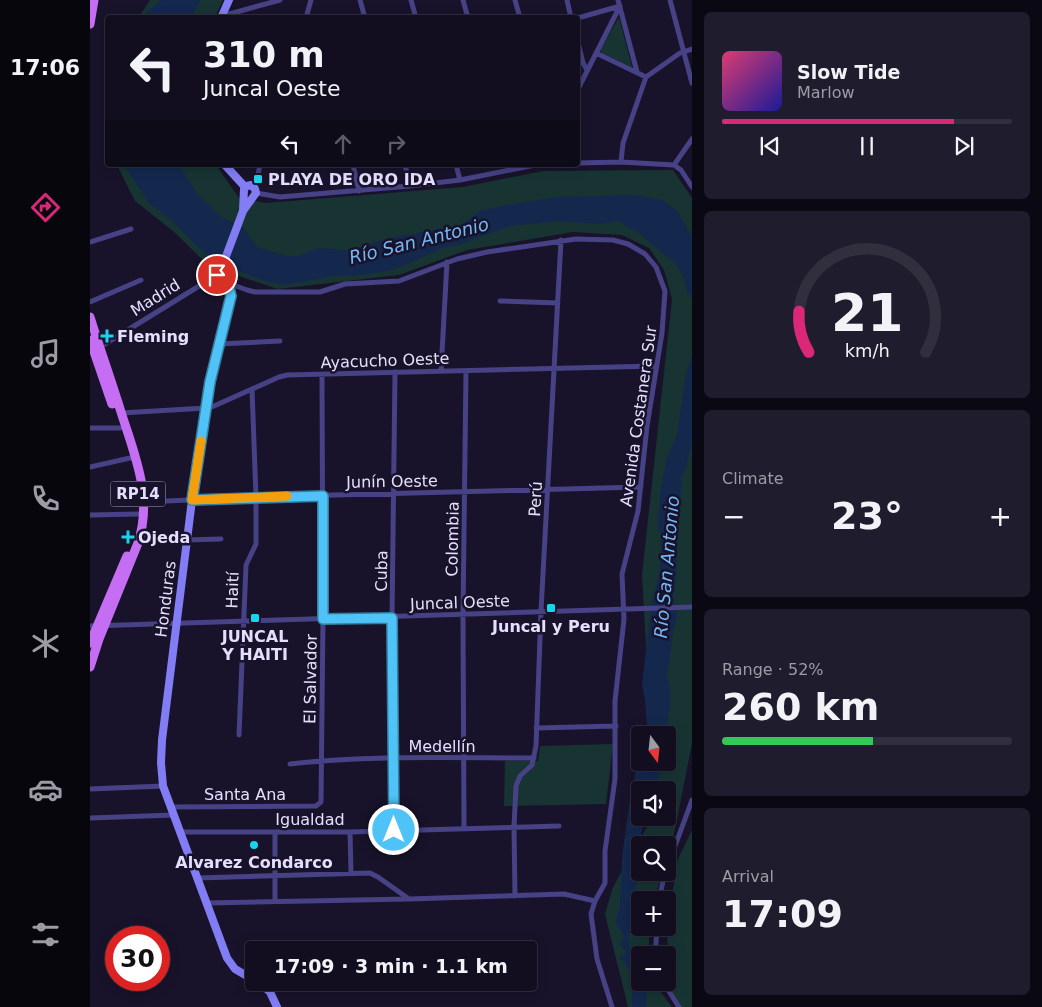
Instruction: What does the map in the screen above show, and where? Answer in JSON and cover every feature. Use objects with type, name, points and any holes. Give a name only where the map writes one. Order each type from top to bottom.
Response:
[{"type":"main road","points":[[90,24],[94,0]]},
{"type":"main road","points":[[223,15],[229,0]]},
{"type":"main road","points":[[227,167],[250,191]]},
{"type":"main road","name":"Madrid","points":[[222,267],[250,191]]},
{"type":"main road","points":[[217,275],[228,283]]},
{"type":"main road","name":"Honduras","points":[[228,283],[231,296],[210,382],[186,540],[162,745],[163,786],[230,964],[245,976]]},
{"type":"main road","name":"RP14","points":[[90,317],[93,343],[130,458],[138,491],[138,514],[132,542],[112,588],[111,598],[102,622],[97,626],[90,666]]},
{"type":"main road","points":[[90,330],[95,343],[93,343]]},
{"type":"main road","name":"RP14","points":[[90,643],[138,543],[144,520],[144,502],[138,466],[106,366],[93,343]]},
{"type":"main road","points":[[269,991],[277,1007]]},
{"type":"street","points":[[229,15],[280,0]]},
{"type":"street","points":[[307,15],[311,0]]},
{"type":"street","points":[[360,0],[364,15]]},
{"type":"street","points":[[411,0],[415,15]]},
{"type":"street","points":[[463,0],[467,15]]},
{"type":"street","points":[[515,0],[519,15]]},
{"type":"street","points":[[566,0],[570,15]]},
{"type":"street","points":[[618,0],[637,72]]},
{"type":"street","points":[[670,0],[692,83]]},
{"type":"street","points":[[580,17],[620,6]]},
{"type":"street","points":[[580,85],[620,6]]},
{"type":"street","points":[[621,162],[624,143],[646,77],[654,70],[692,49]]},
{"type":"street","points":[[580,50],[587,70]]},
{"type":"street","points":[[596,53],[646,77]]},
{"type":"street","points":[[674,165],[692,139]]},
{"type":"street","points":[[580,163],[621,162],[674,165],[681,170],[692,187]]},
{"type":"street","name":"Madrid","points":[[250,191],[259,167]]},
{"type":"street","points":[[353,167],[359,191]]},
{"type":"street","points":[[405,167],[410,186]]},
{"type":"street","points":[[457,167],[460,180]]},
{"type":"street","points":[[250,191],[277,197],[359,191],[460,180],[508,168]]},
{"type":"street","points":[[90,242],[131,229]]},
{"type":"street","name":"Avenida Costanera Sur","points":[[228,283],[256,292],[320,292],[345,284],[399,281],[447,262],[487,252],[561,240],[592,238],[613,240],[638,248],[656,267],[663,282],[665,298],[662,333],[647,426],[641,487],[635,523],[622,574],[624,609],[615,701],[615,779],[605,851],[605,883],[595,901],[591,914],[600,972],[612,1007]]},
{"type":"street","name":"Perú","points":[[534,758],[561,240]]},
{"type":"street","points":[[441,372],[447,262]]},
{"type":"street","name":"Madrid","points":[[93,343],[217,275],[222,267]]},
{"type":"street","points":[[90,302],[141,280]]},
{"type":"street","points":[[500,301],[558,303]]},
{"type":"street","points":[[219,344],[280,341]]},
{"type":"street","name":"Ayacucho Oeste","points":[[121,413],[206,408],[287,375],[656,366]]},
{"type":"street","name":"Colombia","points":[[464,828],[463,615],[466,370]]},
{"type":"street","name":"Cuba","points":[[394,830],[392,618],[395,372]]},
{"type":"street","name":"El Salvador","points":[[320,804],[322,799],[323,619],[322,374]]},
{"type":"street","name":"Haití","points":[[239,735],[246,565],[256,544],[252,389]]},
{"type":"street","points":[[90,428],[120,428]]},
{"type":"street","points":[[90,467],[130,458]]},
{"type":"street","name":"Junín Oeste","points":[[144,502],[256,497],[641,487]]},
{"type":"street","points":[[90,515],[138,514]]},
{"type":"street","points":[[186,540],[221,539]]},
{"type":"street","name":"Juncal Oeste","points":[[97,626],[692,607]]},
{"type":"street","points":[[536,728],[616,726]]},
{"type":"street","name":"Medellín","points":[[290,764],[321,760],[394,758],[534,758]]},
{"type":"street","points":[[515,896],[514,827],[517,781],[532,765],[534,758]]},
{"type":"street","points":[[90,790],[163,786]]},
{"type":"street","points":[[676,843],[692,800]]},
{"type":"street","name":"Santa Ana","points":[[170,807],[316,806],[320,804]]},
{"type":"street","points":[[90,818],[174,815]]},
{"type":"street","name":"Igualdad","points":[[180,832],[350,832],[559,826]]},
{"type":"street","points":[[275,832],[275,902]]},
{"type":"street","points":[[350,832],[351,873]]},
{"type":"street","points":[[197,878],[370,873],[409,899]]},
{"type":"street","points":[[206,903],[570,895],[595,901]]},
{"type":"street","points":[[669,991],[679,1007]]},
{"type":"green space","points":[[150,0],[223,0],[216,15],[140,15]]},
{"type":"green space","points":[[619,17],[632,67],[602,53],[600,50]]},
{"type":"green space","points":[[119,167],[217,167],[239,198],[266,203],[463,187],[543,171],[673,170],[692,198],[692,743],[676,825],[676,781],[653,781],[653,771],[676,771],[676,726],[650,726],[642,575],[672,299],[664,270],[649,248],[622,235],[573,232],[467,250],[399,275],[278,289],[209,266],[173,231],[135,201]]},
{"type":"green space","points":[[613,744],[606,804],[504,806],[505,761],[538,761],[540,746]]},
{"type":"green space","points":[[647,826],[676,826],[673,836],[642,836]]},
{"type":"green space","points":[[692,830],[692,1007],[679,1007],[669,991],[676,991],[676,946],[668,946],[667,936],[676,936],[676,891],[673,891],[678,859]]},
{"type":"green space","points":[[631,855],[631,881],[660,881],[657,891],[631,891],[631,936],[649,936],[649,946],[631,946],[631,991],[660,991],[672,1007],[628,1007],[605,914],[613,887]]},
{"type":"water","points":[[161,0],[201,0],[193,15],[144,15]]},
{"type":"water","name":"Río San Antonio","points":[[125,167],[180,167],[196,192],[221,217],[243,227],[257,247],[286,256],[298,256],[318,248],[351,250],[389,238],[460,226],[479,211],[507,205],[557,197],[634,195],[662,200],[678,212],[692,237],[692,299],[677,265],[639,233],[617,221],[600,224],[558,221],[511,226],[457,245],[445,247],[401,267],[387,271],[362,275],[333,276],[286,285],[268,282],[225,266],[201,250],[172,221],[149,203]]},
{"type":"water","name":"Río San Antonio","points":[[692,356],[692,440],[682,477],[677,527],[677,575],[673,598],[677,615],[667,678],[670,688],[670,706],[667,726],[647,726],[642,684],[652,600],[660,570],[661,534],[658,526],[660,495],[667,457],[677,435],[686,374]]},
{"type":"water","points":[[636,771],[660,771],[658,781],[634,781]]},
{"type":"water","points":[[631,796],[631,826],[643,826],[641,833],[643,836],[631,836],[631,881],[637,881],[634,891],[631,891],[631,932],[629,934],[629,945],[631,948],[631,976],[628,967],[619,958],[627,953],[619,944],[624,936],[616,924],[620,905],[622,857]]},
{"type":"water","points":[[632,991],[645,991],[647,996],[646,1007],[632,1007]]},
{"type":"slow traffic","points":[[201,441],[192,500],[287,496]]},
{"type":"place","name":"PLAYA DE ORO IDA","points":[[258,179]]},
{"type":"place","name":"Fleming","points":[[107,336]]},
{"type":"place","name":"Ojeda","points":[[128,537]]},
{"type":"place","name":"Juncal y Peru","points":[[551,608]]},
{"type":"place","name":"JUNCAL Y HAITI","points":[[255,618]]},
{"type":"place","name":"Alvarez Condarco","points":[[254,845]]},
{"type":"route","points":[[217,275],[228,283],[231,296],[210,382],[192,500],[323,496],[323,619],[392,618],[394,830]]}]
